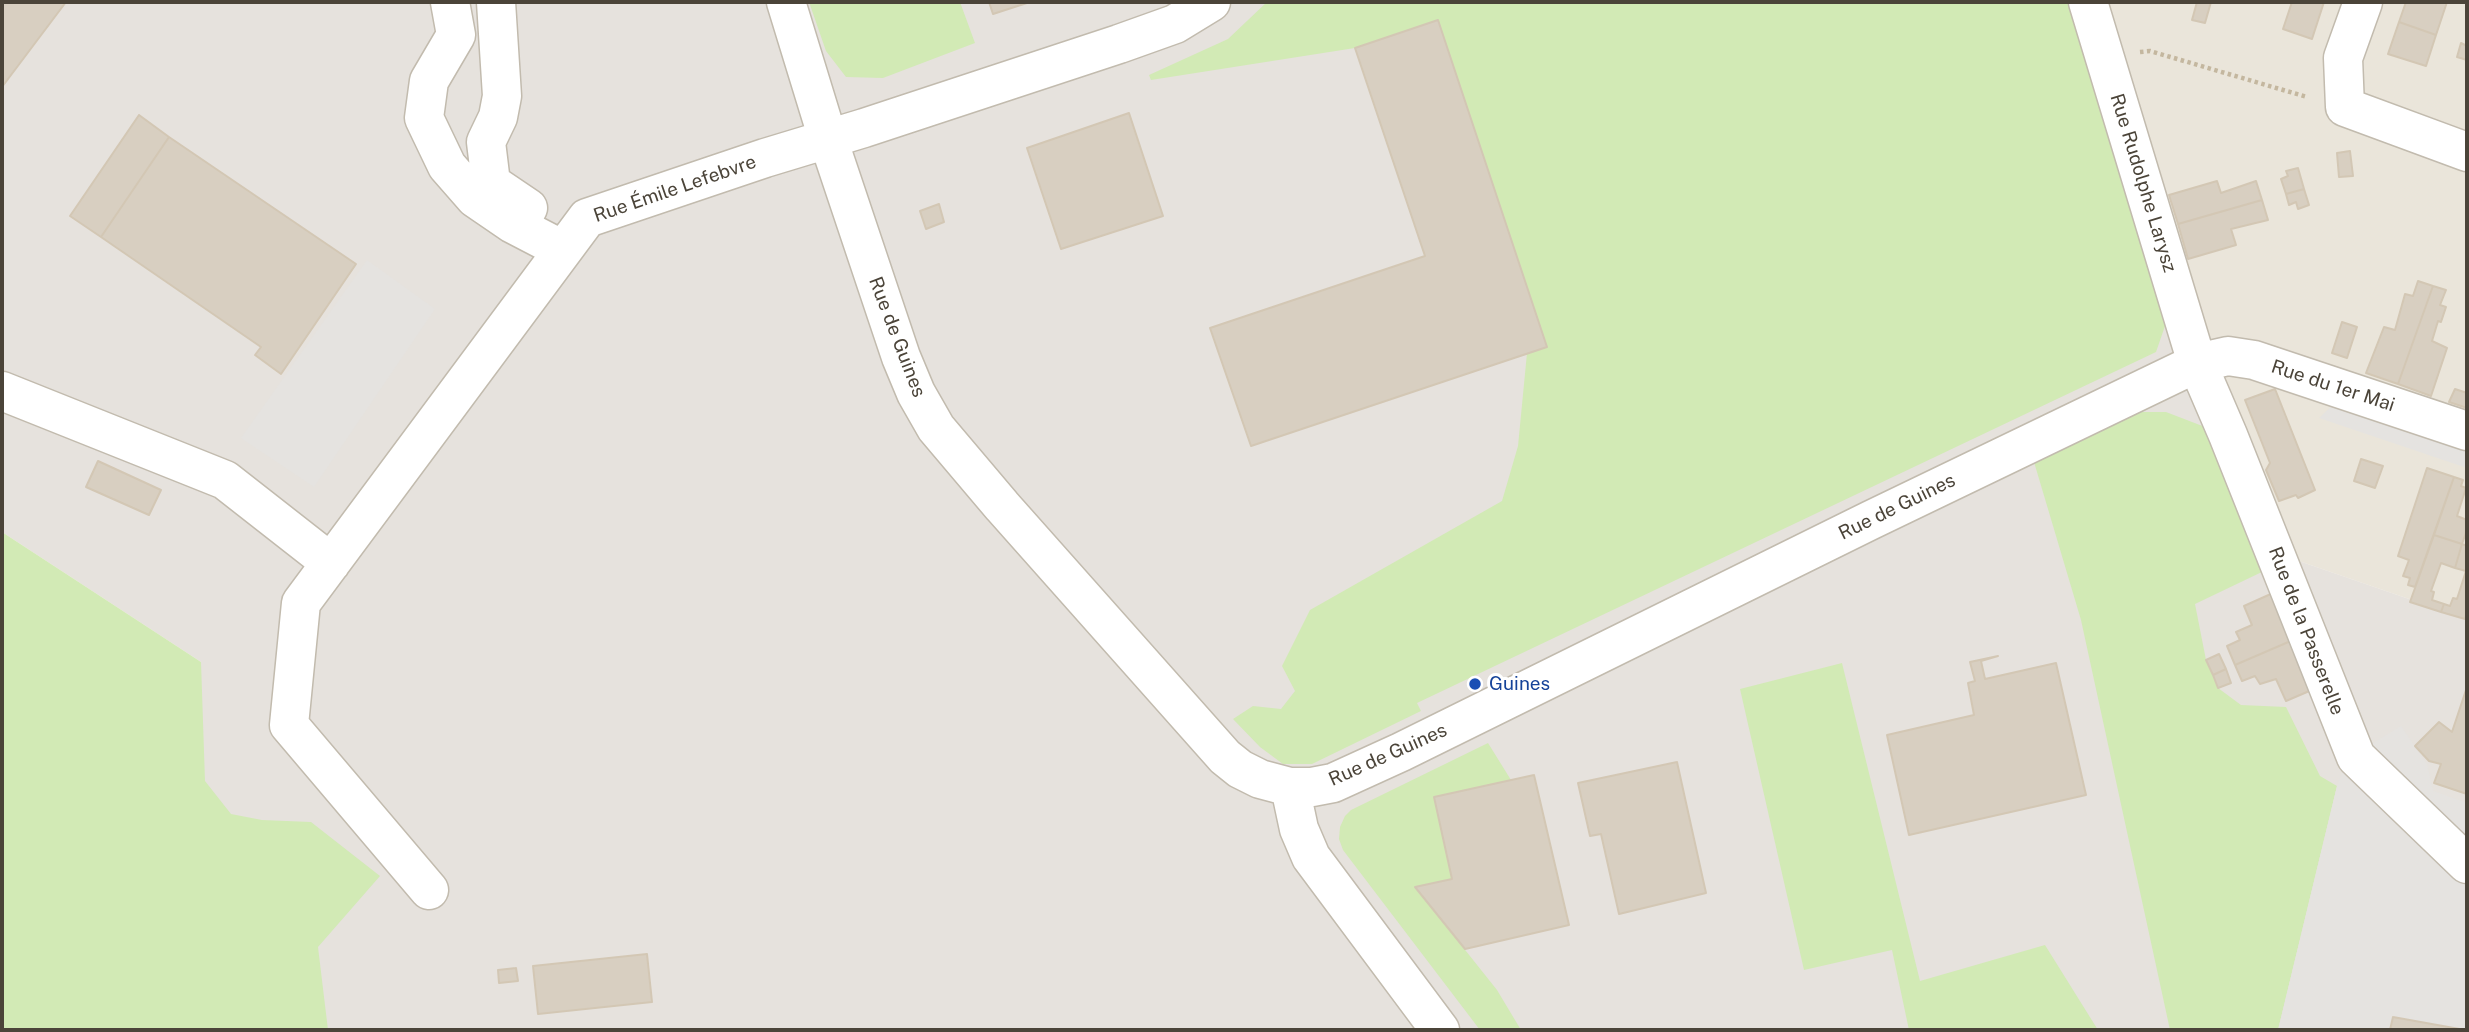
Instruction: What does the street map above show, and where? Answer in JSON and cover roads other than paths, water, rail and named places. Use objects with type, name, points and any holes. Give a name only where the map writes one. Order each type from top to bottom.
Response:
[{"type":"street","points":[[450,2],[456,35],[429,81],[424,118],[447,166],[475,198],[513,224],[569,243]]},
{"type":"street","points":[[496,2],[502,96],[498,117],[486,142],[491,183],[544,218],[569,243]]},
{"type":"street","name":"Rue de Guines","points":[[786,2],[828,139],[901,357],[916,393],[936,428],[1225,757],[1240,769],[1260,779],[1290,788],[1334,783],[1379,762],[2197,363]]},
{"type":"street","name":"Rue Émile Lefebvre","points":[[429,890],[289,726],[301,603],[587,218],[1119,44],[1175,24],[1211,2]]},
{"type":"street","name":"Rue Rudolphe Larysz","points":[[2088,2],[2197,363]]},
{"type":"street","points":[[2363,2],[2343,58],[2345,107],[2467,152]]},
{"type":"street","name":"Rue du 1er Mai","points":[[2197,363],[2228,356],[2254,360],[2467,431]]},
{"type":"street","name":"Rue de la Passerelle","points":[[2197,363],[2356,757],[2467,864]]},
{"type":"street","points":[[2,391],[225,480],[331,563]]},
{"type":"street","points":[[1290,788],[1299,829],[1311,858],[1440,1030]]},
{"type":"place","name":"Guines","points":[[1475,684]]}]
